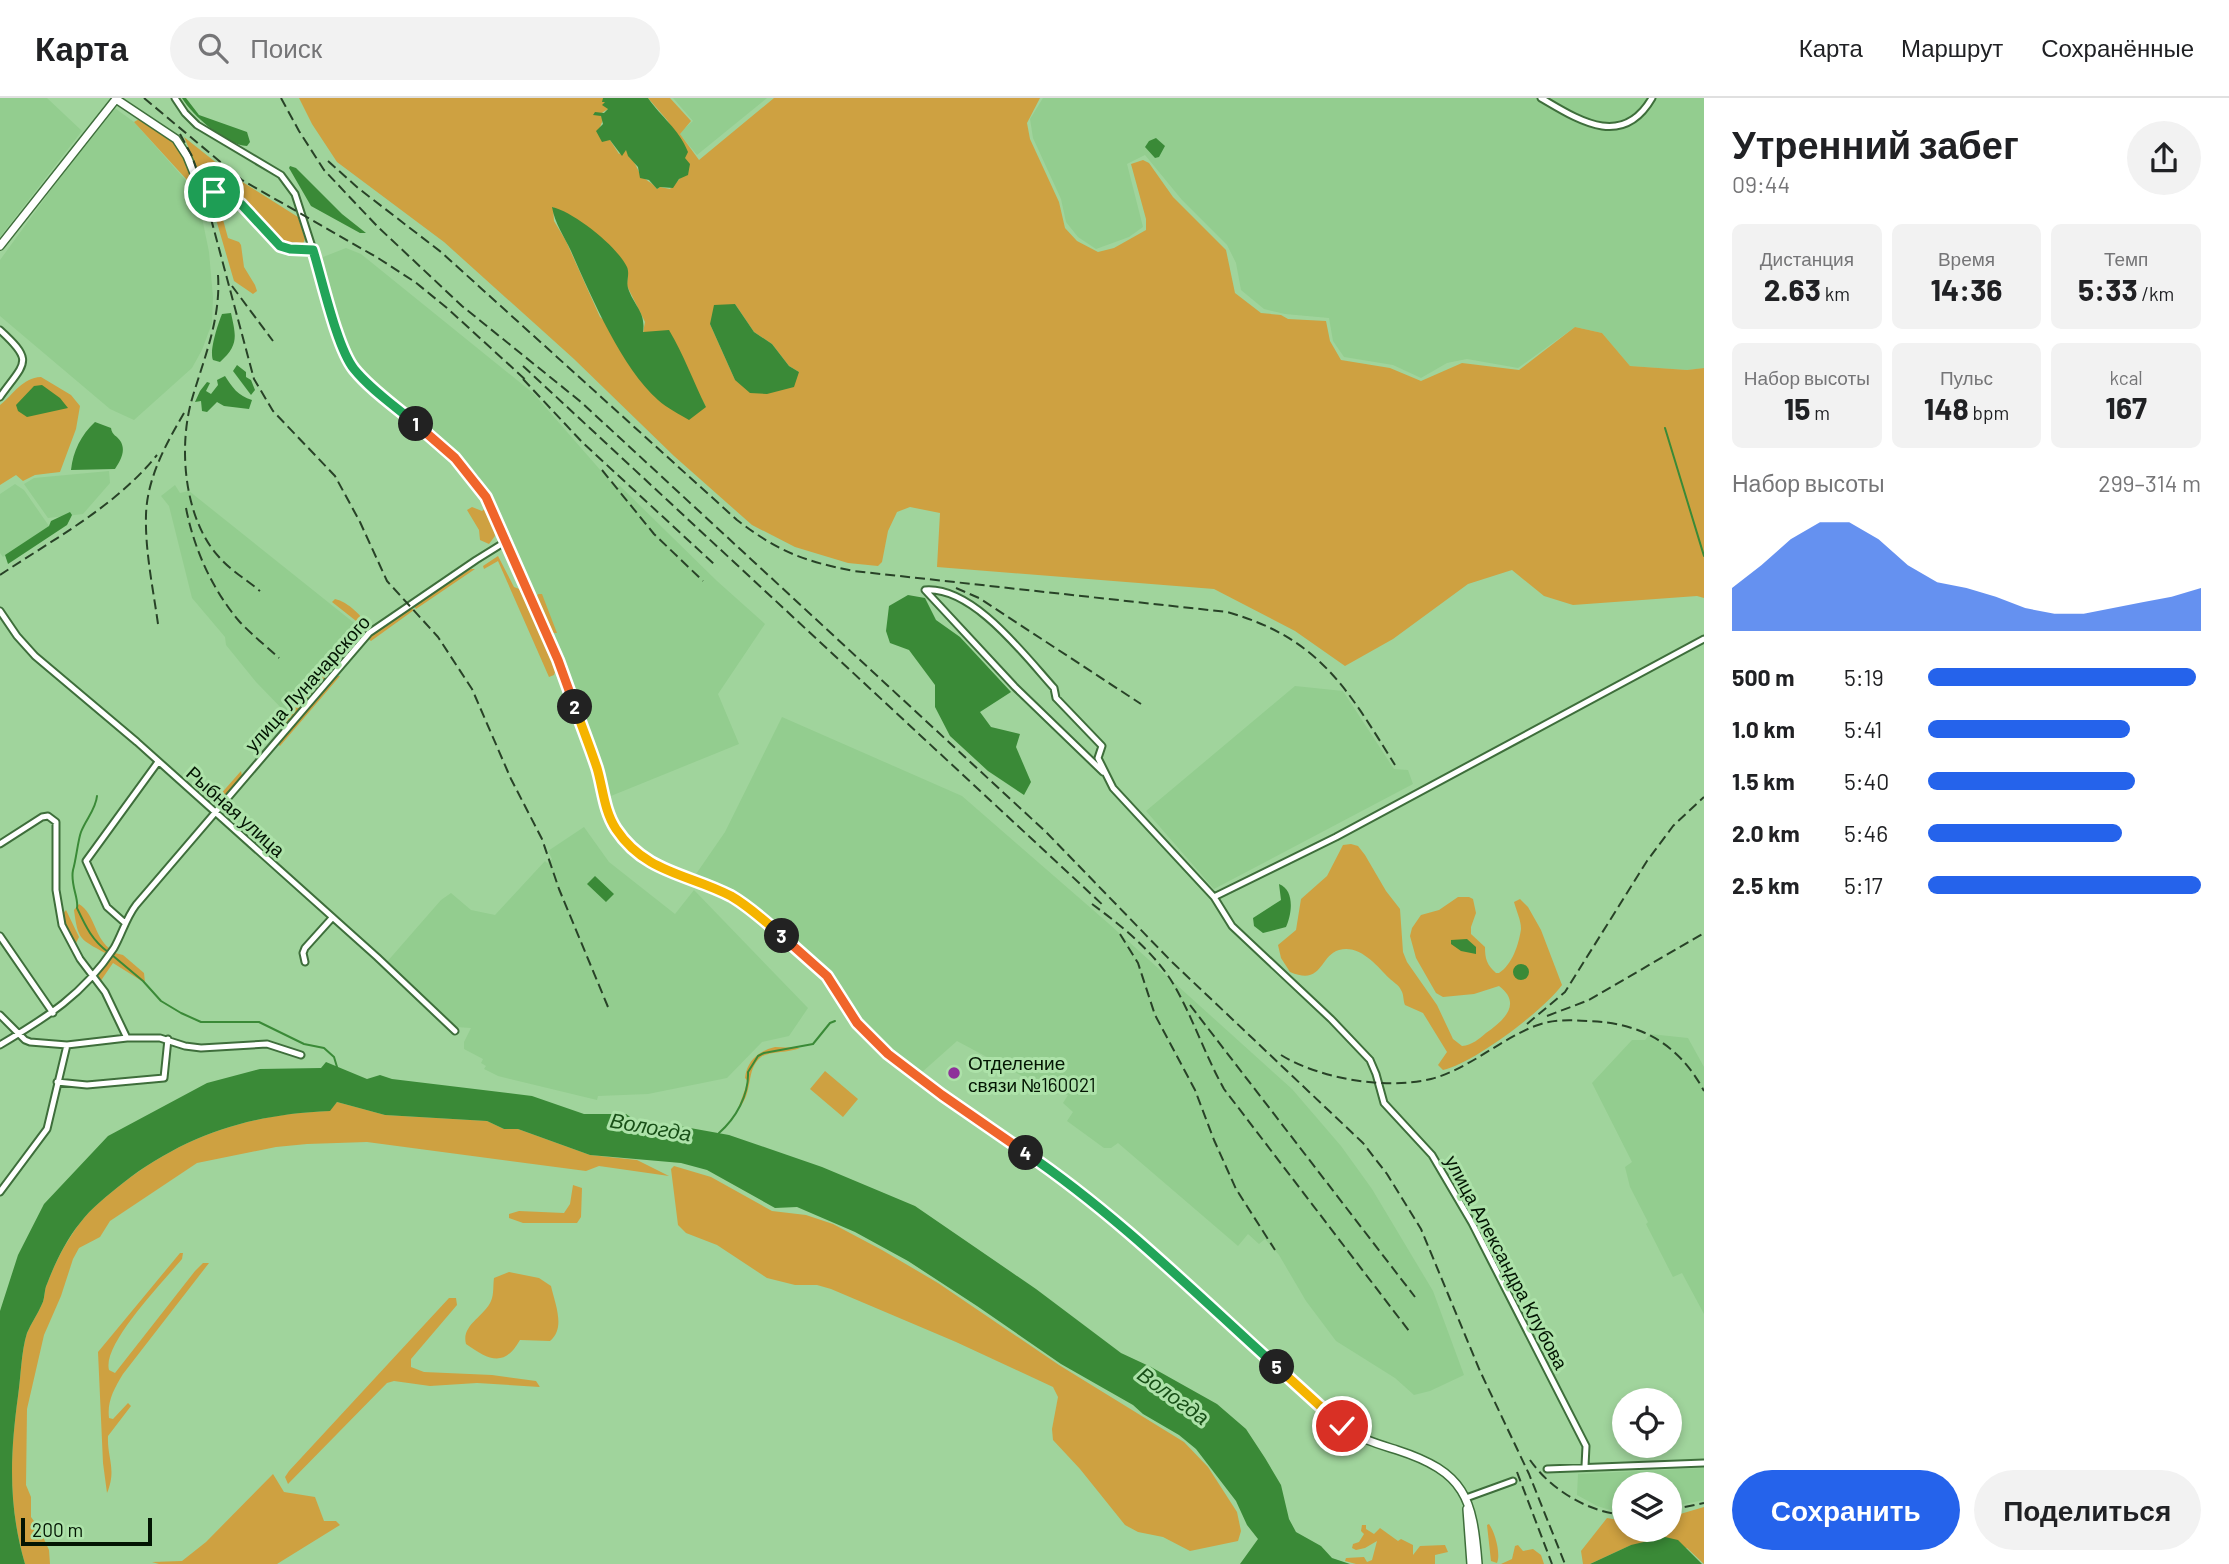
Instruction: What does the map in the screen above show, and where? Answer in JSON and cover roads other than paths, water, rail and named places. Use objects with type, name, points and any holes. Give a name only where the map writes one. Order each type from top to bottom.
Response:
[{"type":"main road","points":[[0,246],[116,99],[176,139],[201,188],[225,195],[241,204],[280,246],[313,250],[342,344],[353,368],[370,386],[446,449],[486,497],[564,675],[597,769],[612,822],[630,846],[660,869],[723,892],[751,910],[831,981],[857,1023],[888,1054],[1099,1207],[1342,1426],[1357,1436],[1413,1456],[1456,1482],[1466,1498],[1474,1521],[1479,1564]]},
{"type":"main road","points":[[1466,1498],[1471,1564]]},
{"type":"street","points":[[176,98],[190,119],[207,133],[281,175],[295,194],[313,250]]},
{"type":"street","points":[[1541,98],[1586,124],[1612,126],[1631,120],[1651,98]]},
{"type":"street","points":[[0,330],[23,354],[18,373],[0,397]]},
{"type":"street","name":"улица Луначарского","points":[[0,1045],[71,999],[112,950],[141,899],[369,633],[505,542]]},
{"type":"street","name":"улица Александра Клубова","points":[[1103,772],[1015,687],[925,590],[938,589],[986,614],[1054,688],[1056,698],[1102,746],[1098,758],[1113,788],[1214,897],[1232,926],[1331,1019],[1370,1060],[1384,1103],[1432,1155],[1472,1223],[1586,1446],[1585,1466]]},
{"type":"street","name":"Рыбная улица","points":[[0,611],[35,656],[216,813],[455,1031]]},
{"type":"street","points":[[1214,897],[1336,837],[1704,639]]},
{"type":"street","points":[[125,923],[107,907],[86,862],[158,762]]},
{"type":"street","points":[[0,844],[36,821],[48,816],[54,819],[57,825],[56,890],[62,925],[80,959],[109,1000],[127,1038]]},
{"type":"street","points":[[304,961],[305,947],[332,918]]},
{"type":"street","points":[[0,936],[53,1013]]},
{"type":"street","points":[[0,1015],[30,1042],[67,1045],[127,1038],[168,1039],[185,1046],[201,1048],[275,1046],[301,1055]]},
{"type":"street","points":[[57,1082],[87,1085],[164,1078],[168,1039]]},
{"type":"street","points":[[0,1192],[47,1129],[67,1045]]},
{"type":"street","points":[[1547,1469],[1704,1463]]},
{"type":"street","points":[[1466,1498],[1513,1481]]},
{"type":"water","points":[[182,98],[186,98],[199,115],[247,132],[250,142],[247,146],[220,135],[202,121]]},
{"type":"water","points":[[603,98],[648,98],[684,144],[688,152],[685,158],[690,164],[688,175],[679,179],[673,188],[657,189],[649,180],[640,178],[638,167],[626,150],[622,156],[610,140],[602,142],[596,131],[603,124],[601,116],[593,115],[595,112],[604,113],[608,109],[602,105],[605,102],[602,102]]},
{"type":"water","points":[[1156,138],[1165,146],[1159,157],[1155,158],[1145,147],[1149,141]]},
{"type":"water","points":[[290,166],[296,168],[342,214],[366,233],[360,233],[311,206]]},
{"type":"water","points":[[552,207],[583,223],[605,240],[622,259],[628,270],[630,294],[643,319],[643,332],[669,330],[706,407],[689,420],[658,400],[644,386],[619,350],[557,224]]},
{"type":"water","points":[[735,304],[754,332],[772,344],[789,366],[799,372],[794,387],[767,394],[750,393],[735,380],[710,324],[714,305]]},
{"type":"water","points":[[231,313],[235,334],[233,345],[220,362],[213,360],[213,344],[222,314]]},
{"type":"water","points":[[237,365],[251,380],[255,390],[251,395],[233,371]]},
{"type":"water","points":[[225,376],[239,394],[252,400],[249,409],[224,406],[217,402],[207,412],[202,411],[201,401],[195,402],[200,391],[207,382],[210,383],[206,391],[211,394],[218,385],[217,380]]},
{"type":"water","points":[[42,385],[60,398],[68,408],[27,417],[18,411],[16,405],[34,386]]},
{"type":"water","points":[[95,422],[111,428],[119,440],[123,449],[120,460],[115,469],[71,470],[78,444]]},
{"type":"water","points":[[70,512],[72,515],[67,525],[8,564],[5,555],[49,526],[51,521]]},
{"type":"water","points":[[908,595],[925,598],[936,620],[960,637],[1011,692],[980,712],[991,727],[1020,734],[1016,747],[1031,782],[1024,795],[988,771],[950,736],[935,707],[935,685],[909,650],[890,643],[886,631],[889,606]]},
{"type":"water","points":[[595,876],[614,894],[606,902],[587,884]]},
{"type":"water","points":[[1279,884],[1288,891],[1290,897],[1288,922],[1286,927],[1263,933],[1254,926],[1253,918],[1281,900]]},
{"type":"water","points":[[1467,939],[1476,947],[1476,954],[1461,951],[1451,944],[1451,940]]},
{"type":"water","points":[[1518,964],[1524,964],[1529,972],[1527,978],[1518,980],[1513,975],[1513,969]]},
{"type":"water","name":"Вологда","points":[[326,1062],[367,1079],[380,1075],[392,1079],[532,1096],[584,1114],[626,1114],[645,1127],[679,1126],[729,1135],[822,1167],[915,1206],[1036,1289],[1121,1353],[1217,1404],[1246,1429],[1265,1458],[1281,1485],[1289,1519],[1296,1532],[1321,1546],[1332,1558],[1350,1564],[1240,1564],[1258,1539],[1247,1525],[1236,1501],[1196,1449],[1133,1405],[1061,1364],[908,1261],[855,1232],[797,1207],[775,1208],[707,1170],[681,1163],[590,1155],[518,1129],[504,1129],[487,1121],[385,1115],[337,1102],[330,1111],[246,1122],[195,1140],[146,1166],[84,1217],[54,1268],[43,1302],[25,1340],[13,1439],[12,1480],[19,1543],[25,1564],[0,1564],[0,1311],[18,1255],[44,1204],[108,1136],[207,1083],[260,1069],[321,1068]]},
{"type":"water","points":[[1644,1542],[1680,1542],[1702,1564],[1590,1564]]},
{"type":"waterway","points":[[1665,428],[1704,556]]},
{"type":"waterway","points":[[97,796],[80,836],[73,881],[77,908],[83,921],[94,938],[108,952]]},
{"type":"waterway","points":[[112,955],[143,981],[161,1001],[181,1013],[201,1022],[259,1022],[304,1044],[324,1048],[334,1057],[337,1067]]},
{"type":"waterway","points":[[719,1133],[740,1105],[748,1081],[748,1072],[758,1056],[813,1044],[830,1023],[835,1021]]},
{"type":"railway","points":[[144,98],[242,180],[415,282],[528,382]]},
{"type":"railway","points":[[281,98],[324,170],[378,227],[462,306],[581,402],[1046,832],[1172,962],[1363,1143],[1387,1174],[1421,1229],[1480,1371],[1529,1474],[1565,1564]]},
{"type":"railway","points":[[180,134],[192,156],[203,189],[254,379],[273,411],[335,476],[387,581],[438,637],[472,689],[511,779],[542,839],[559,889],[608,1007]]},
{"type":"railway","points":[[328,161],[358,188],[441,252],[737,520],[779,548],[806,559],[854,571],[1227,612],[1259,623],[1286,636],[1328,670],[1346,690],[1395,765]]},
{"type":"railway","points":[[218,275],[214,323],[188,418],[185,439],[187,482],[191,503],[207,541],[223,562],[260,591]]},
{"type":"railway","points":[[232,286],[273,341]]},
{"type":"railway","points":[[523,366],[1105,907]]},
{"type":"railway","points":[[523,379],[582,442],[715,565]]},
{"type":"railway","points":[[158,624],[147,542],[147,501],[159,462],[184,413]]},
{"type":"railway","points":[[0,575],[103,506],[140,474],[157,455]]},
{"type":"railway","points":[[602,470],[654,534],[703,581]]},
{"type":"railway","points":[[186,508],[199,553],[220,596],[239,621],[279,658]]},
{"type":"railway","points":[[956,588],[979,598],[1141,704]]},
{"type":"railway","points":[[1527,1024],[1565,992],[1647,861],[1673,826],[1704,797]]},
{"type":"railway","points":[[1092,904],[1137,941],[1166,973],[1181,998],[1224,1089],[1409,1331]]},
{"type":"railway","points":[[1547,1016],[1589,1000],[1704,933]]},
{"type":"railway","points":[[1120,934],[1138,963],[1155,1015],[1195,1090],[1236,1189],[1275,1250]]},
{"type":"railway","points":[[1190,1005],[1415,1297]]},
{"type":"railway","points":[[1281,1055],[1334,1076],[1374,1083],[1414,1082],[1445,1074],[1542,1024],[1568,1020],[1607,1023],[1641,1031],[1670,1048],[1694,1074],[1704,1091]]},
{"type":"railway","points":[[1530,1460],[1548,1481],[1571,1498],[1612,1513]]},
{"type":"railway","points":[[1517,1472],[1552,1564]]},
{"type":"railway","points":[[1682,1508],[1704,1503]]},
{"type":"place","name":"Отделение связи №160021","points":[[954,1073]]}]
